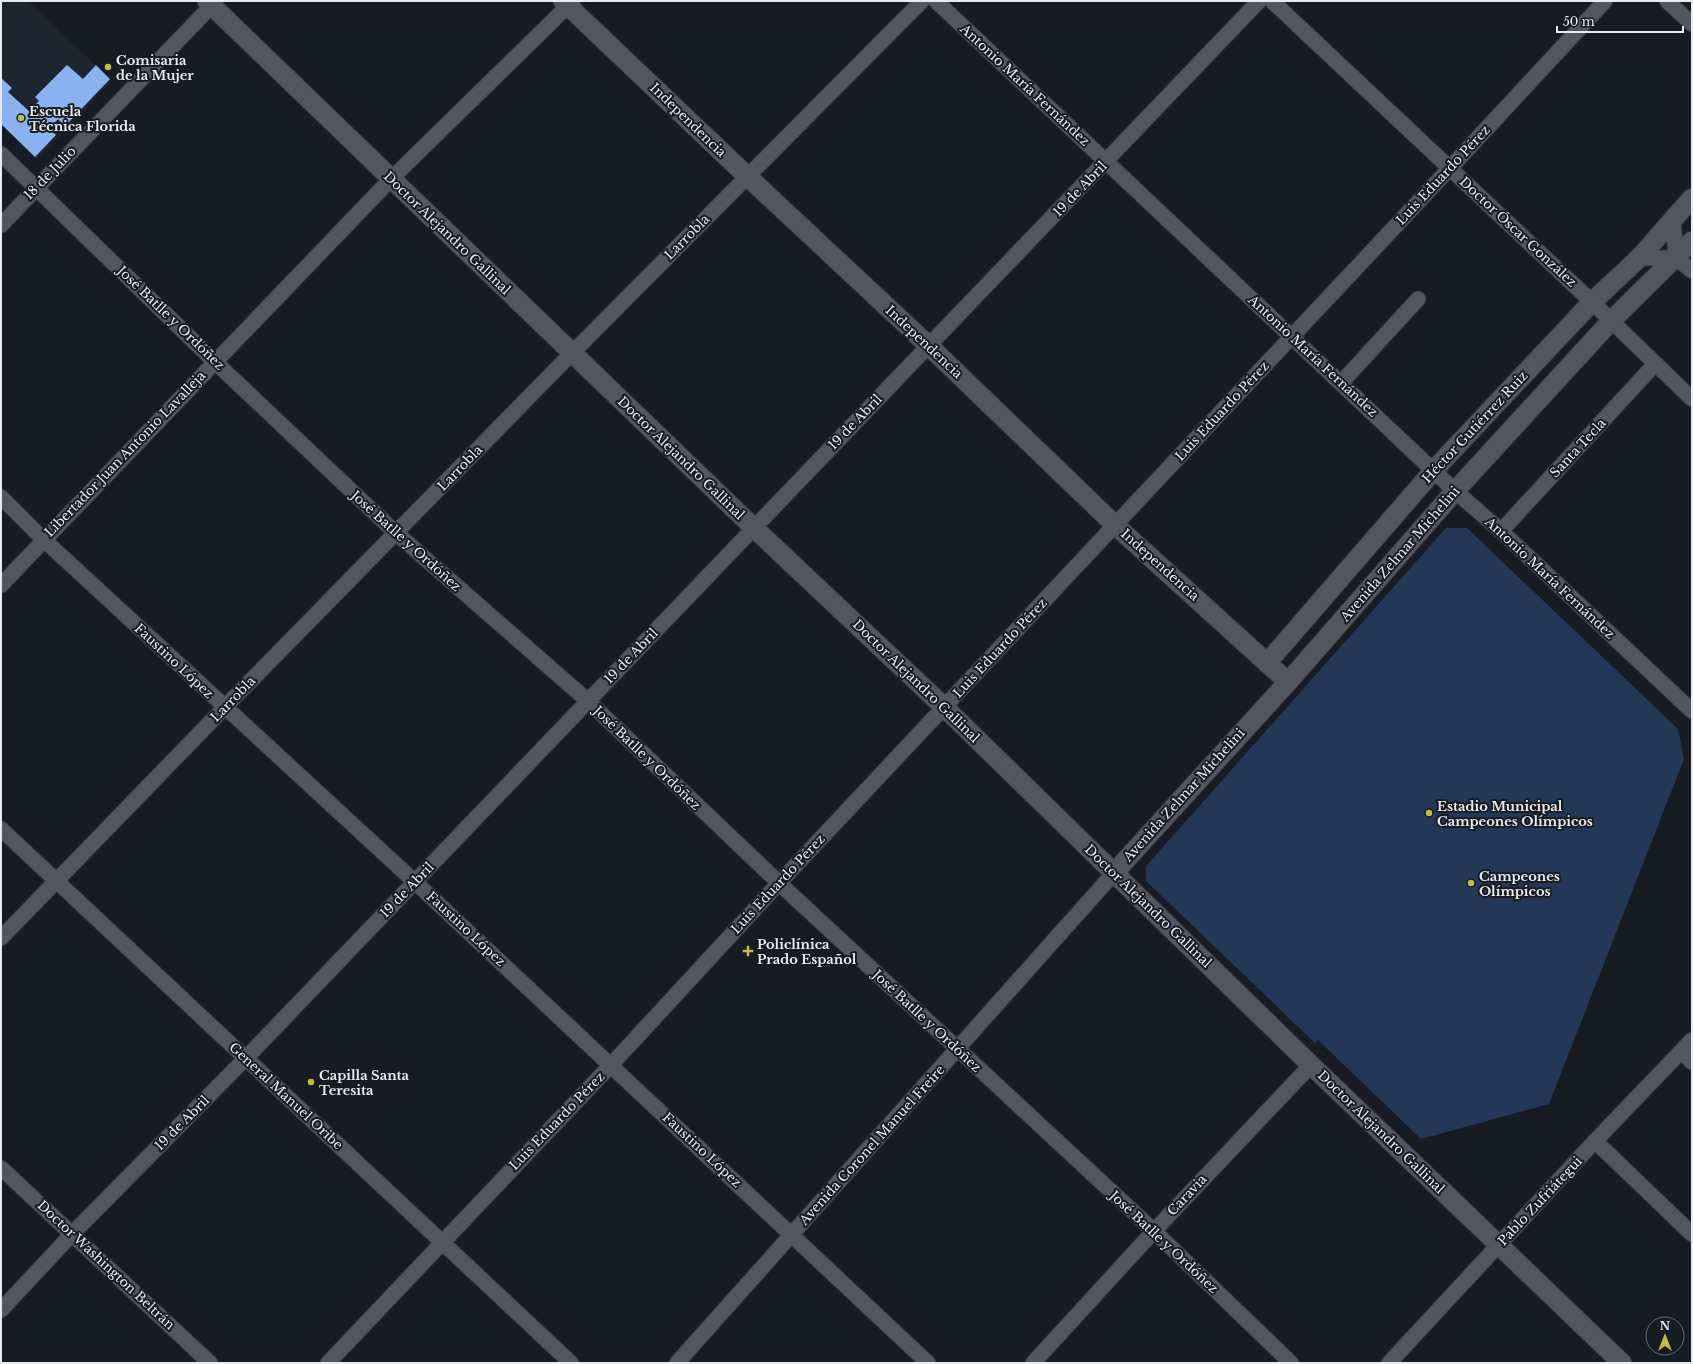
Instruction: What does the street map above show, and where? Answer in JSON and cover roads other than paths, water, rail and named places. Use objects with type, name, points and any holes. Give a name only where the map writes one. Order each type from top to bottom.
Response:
[{"type":"street","name":"Larrobla","points":[[1,938],[224,707],[572,353],[922,1]]},
{"type":"street","name":"Antonio María Fernández","points":[[936,1],[1455,491],[1501,531],[1692,711]]},
{"type":"street","name":"19 de Abril","points":[[1,1310],[72,1234],[246,1058],[1259,1]]},
{"type":"street","name":"Doctor Óscar González","points":[[1272,1],[1592,302],[1692,399]]},
{"type":"street","name":"Luis Eduardo Pérez","points":[[328,1363],[611,1065],[779,883],[1116,525],[1605,1]]},
{"type":"street","points":[[1666,1],[1692,24]]},
{"type":"street","name":"Doctor Alejandro Gallinal","points":[[212,2],[391,179],[754,528],[944,707],[1311,1065],[1622,1363]]},
{"type":"street","name":"18 de Julio","points":[[1,225],[212,2]]},
{"type":"street","name":"Independencia","points":[[568,3],[747,176],[929,346],[1116,525],[1288,682]]},
{"type":"street","name":"Libertador Juan Antonio Lavalleja","points":[[1,585],[43,539],[391,179],[568,3]]},
{"type":"street","name":"José Batlle y Ordóñez","points":[[1,154],[214,361],[396,533],[588,702],[779,883],[1154,1231],[1291,1363]]},
{"type":"street","name":"Héctor Gutiérrez Ruiz","points":[[1267,663],[1434,470],[1592,302],[1639,258],[1692,198]]},
{"type":"street","points":[[1673,219],[1676,258]]},
{"type":"street","name":"Avenida Zelmar Michelini","points":[[1114,873],[1288,682],[1455,491],[1611,321],[1692,241]]},
{"type":"street","points":[[1639,258],[1676,258],[1692,271]]},
{"type":"street","points":[[1341,383],[1418,299]]},
{"type":"street","name":"Santa Tecla","points":[[1501,531],[1655,364]]},
{"type":"street","name":"Faustino López","points":[[1,497],[43,539],[415,882],[928,1363]]},
{"type":"street","name":"General Manuel Oribe","points":[[1,829],[571,1363]]},
{"type":"street","name":"Avenida Coronel Manuel Freire","points":[[677,1363],[958,1050],[1114,873]]},
{"type":"street","name":"Pablo Zufriátegui","points":[[1389,1363],[1595,1141],[1692,1040]]},
{"type":"street","points":[[1681,1052],[1692,1062]]},
{"type":"street","name":"Caravia","points":[[1033,1363],[1154,1231],[1311,1065]]},
{"type":"street","points":[[1595,1141],[1692,1234]]},
{"type":"street","name":"Doctor Washington Beltrán","points":[[1,1168],[210,1363]]},
{"type":"place","name":"Comisaria de la Mujer","points":[[108,67]]},
{"type":"place","name":"Escuela Técnica Florida","points":[[21,118]]},
{"type":"place","name":"Estadio Municipal Campeones Olímpicos","points":[[1429,813]]},
{"type":"place","name":"Campeones Olímpicos","points":[[1471,883]]},
{"type":"place","name":"Policlínica Prado Español","points":[[748,951]]},
{"type":"place","name":"Capilla Santa Teresita","points":[[311,1082]]}]
